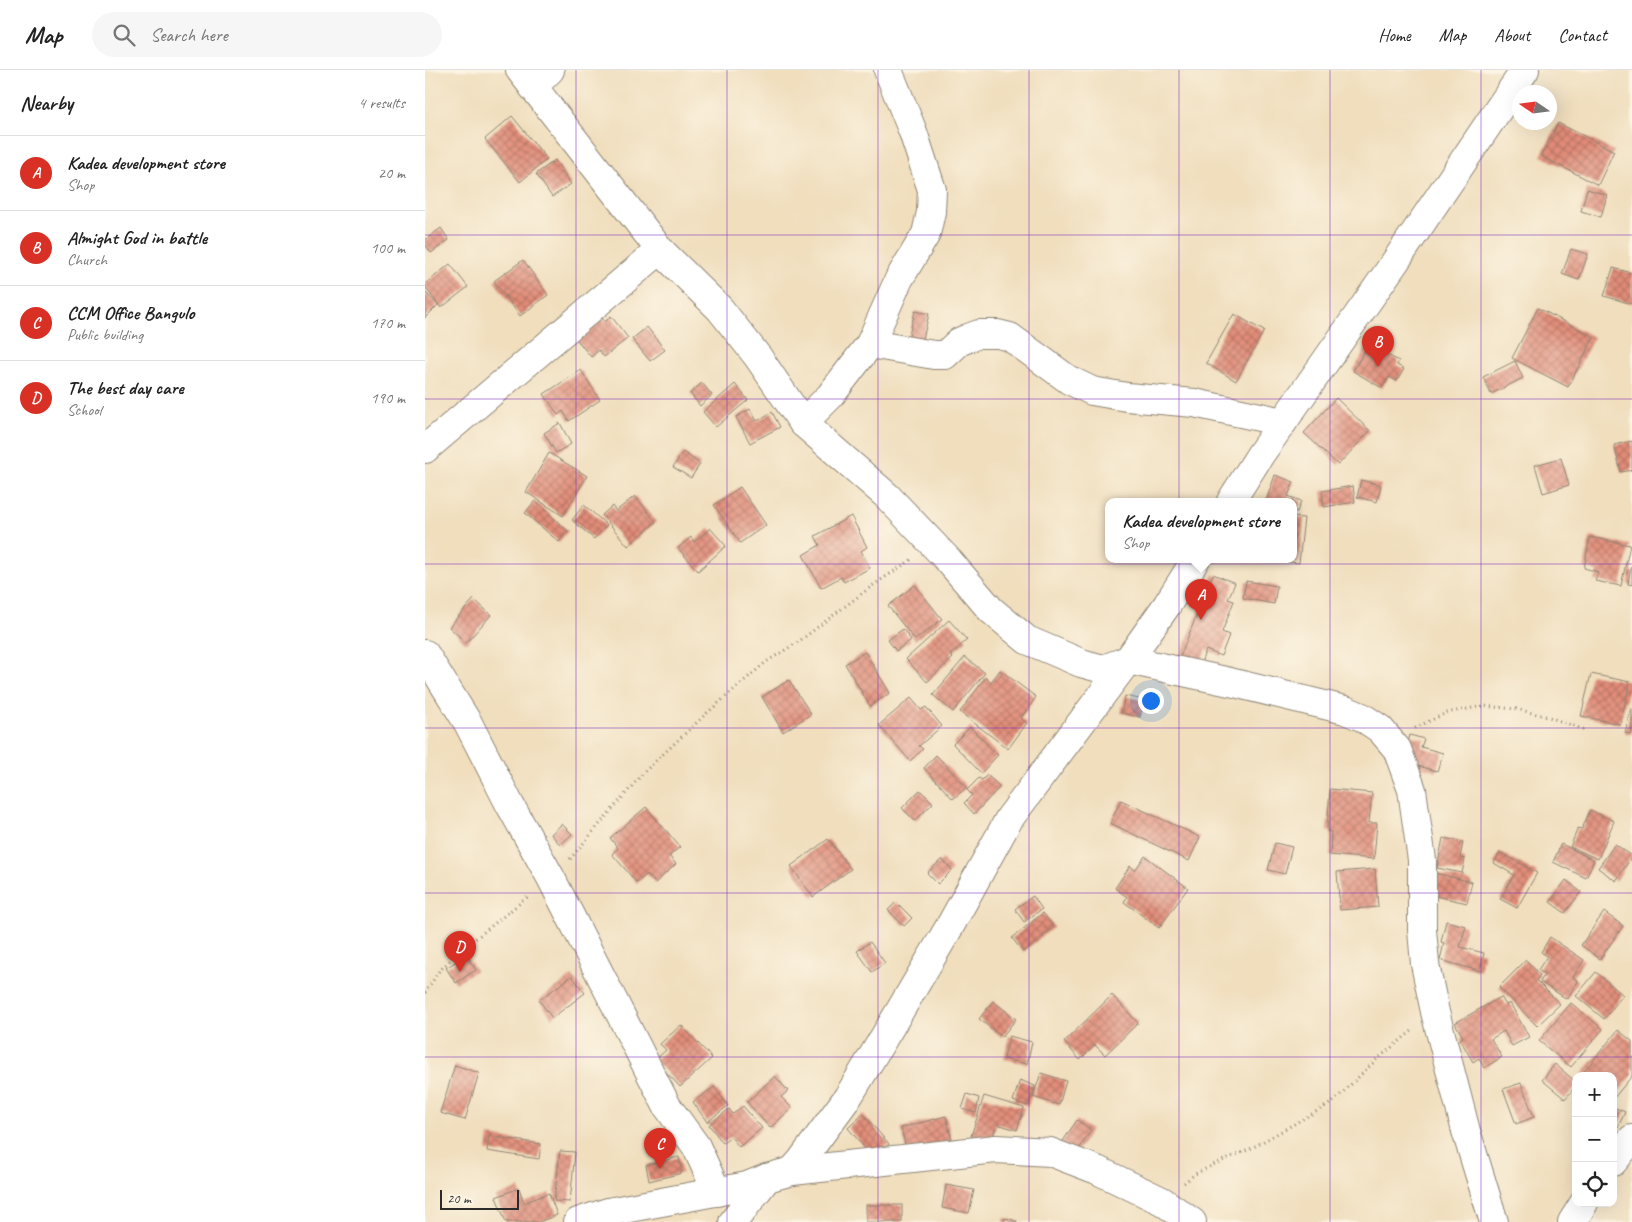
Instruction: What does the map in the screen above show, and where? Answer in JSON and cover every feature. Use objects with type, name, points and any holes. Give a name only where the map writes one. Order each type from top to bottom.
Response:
[{"type":"street","points":[[803,423],[830,396],[870,344],[899,280],[926,234],[931,212],[932,190],[913,132],[889,70]]},
{"type":"street","points":[[1233,498],[1260,454],[1393,265],[1525,70]]},
{"type":"street","points":[[534,76],[660,250],[721,309],[758,357],[803,423],[887,496],[933,544],[991,610],[1027,640],[1081,663],[1103,669],[1128,660],[1345,710],[1362,717],[1380,729],[1397,749],[1412,790],[1417,819],[1422,860],[1422,930],[1425,964],[1435,1012],[1466,1131],[1494,1222]]},
{"type":"street","points":[[425,449],[660,250]]},
{"type":"street","points":[[870,344],[934,355],[945,355],[959,342],[968,338],[979,334],[998,334],[1010,337],[1069,380],[1092,391],[1127,397],[1194,403],[1283,422]]},
{"type":"street","points":[[578,1222],[608,1212],[747,1186],[779,1174],[801,1161],[848,1097],[950,926],[1009,819],[1128,660],[1167,605],[1193,563]]},
{"type":"street","points":[[425,654],[468,723],[510,805],[551,878],[667,1106],[696,1146],[717,1192]]},
{"type":"street","points":[[1617,1157],[1632,1139]]},
{"type":"street","points":[[733,1222],[779,1174],[996,1149],[1050,1152],[1097,1170],[1162,1201],[1192,1222]]},
{"type":"street","points":[[1572,1222],[1581,1207]]},
{"type":"path","points":[[425,993],[439,971],[459,952],[551,878],[570,860],[643,772],[707,714],[767,662],[798,642],[871,586],[933,544]]},
{"type":"path","points":[[1397,749],[1407,733],[1419,724],[1446,713],[1483,706],[1516,709],[1549,717],[1585,730]]},
{"type":"path","points":[[1162,1201],[1195,1174],[1250,1149],[1333,1102],[1376,1060],[1435,1012]]},
{"type":"building","points":[[512,116],[547,159],[520,182],[485,139]]},
{"type":"building","points":[[1558,123],[1614,151],[1598,185],[1541,156],[1554,130],[1557,130]]},
{"type":"building","points":[[555,160],[571,184],[552,197],[536,174]]},
{"type":"building","points":[[1587,189],[1607,195],[1601,217],[1581,211]]},
{"type":"building","points":[[441,228],[449,240],[431,253],[425,244],[425,240]]},
{"type":"building","points":[[1571,249],[1588,254],[1579,280],[1562,274]]},
{"type":"building","points":[[523,260],[548,295],[520,316],[494,281]]},
{"type":"building","points":[[450,264],[468,287],[441,308],[425,287],[425,284]]},
{"type":"building","points":[[1613,268],[1632,273],[1632,304],[1604,296]]},
{"type":"building","points":[[425,292],[438,305],[425,318]]},
{"type":"building","points":[[1538,308],[1594,337],[1568,387],[1512,358]]},
{"type":"building","points":[[915,311],[929,314],[922,343],[908,339]]},
{"type":"building","points":[[599,314],[605,322],[611,316],[628,338],[604,357],[599,350],[591,357],[573,335]]},
{"type":"building","points":[[1234,314],[1264,331],[1236,381],[1206,363]]},
{"type":"building","points":[[647,327],[665,350],[650,361],[632,339]]},
{"type":"building","points":[[1374,348],[1399,361],[1397,365],[1404,369],[1397,381],[1389,377],[1382,388],[1353,371],[1365,350],[1371,354]]},
{"type":"building","points":[[1515,361],[1523,378],[1491,394],[1483,377]]},
{"type":"building","points":[[581,370],[600,400],[569,421],[563,411],[558,415],[544,394]]},
{"type":"building","points":[[702,383],[712,395],[700,406],[690,393]]},
{"type":"building","points":[[735,384],[748,400],[716,427],[703,412]]},
{"type":"building","points":[[1336,398],[1370,431],[1338,465],[1304,433]]},
{"type":"building","points":[[750,409],[757,421],[772,412],[780,427],[750,443],[736,417]]},
{"type":"building","points":[[560,423],[571,444],[556,453],[544,433]]},
{"type":"building","points":[[1632,441],[1632,470],[1621,472],[1614,445]]},
{"type":"building","points":[[683,452],[700,464],[691,478],[673,467]]},
{"type":"building","points":[[549,453],[587,476],[563,516],[526,492]]},
{"type":"building","points":[[1561,458],[1569,485],[1543,493],[1535,465]]},
{"type":"building","points":[[1275,475],[1294,482],[1288,496],[1293,498],[1267,498]]},
{"type":"building","points":[[1361,480],[1381,485],[1377,502],[1357,497]]},
{"type":"building","points":[[1353,486],[1355,502],[1324,507],[1322,491]]},
{"type":"building","points":[[740,487],[766,525],[740,543],[714,505]]},
{"type":"building","points":[[635,496],[656,522],[628,546],[602,515],[612,506],[616,511]]},
{"type":"building","points":[[1297,499],[1301,501],[1297,512]]},
{"type":"building","points":[[535,501],[568,531],[559,542],[525,513]]},
{"type":"building","points":[[584,505],[607,525],[594,539],[572,520]]},
{"type":"building","points":[[851,516],[867,547],[861,551],[870,568],[844,582],[841,577],[821,588],[803,555],[820,545],[815,536]]},
{"type":"building","points":[[1297,517],[1304,518],[1299,563],[1297,563]]},
{"type":"building","points":[[710,528],[726,546],[698,571],[678,548],[691,537],[694,542]]},
{"type":"building","points":[[1590,537],[1630,545],[1621,586],[1595,581],[1598,572],[1584,568]]},
{"type":"building","points":[[1632,566],[1632,585],[1628,584]]},
{"type":"building","points":[[1213,574],[1235,583],[1228,599],[1234,601],[1222,632],[1229,635],[1221,656],[1206,650],[1198,670],[1178,662]]},
{"type":"building","points":[[1246,581],[1277,586],[1274,604],[1243,598]]},
{"type":"building","points":[[915,585],[942,619],[915,640],[888,606]]},
{"type":"building","points":[[474,599],[491,615],[466,643],[449,627]]},
{"type":"building","points":[[949,620],[967,640],[950,655],[953,658],[927,682],[906,659]]},
{"type":"building","points":[[903,629],[911,640],[896,651],[888,640]]},
{"type":"building","points":[[865,652],[890,693],[870,706],[845,664]]},
{"type":"building","points":[[965,657],[985,673],[953,712],[933,695]]},
{"type":"building","points":[[1000,670],[1036,697],[1021,718],[1027,723],[1008,749],[960,712],[986,677],[991,682]]},
{"type":"building","points":[[1591,674],[1630,682],[1620,724],[1581,716]]},
{"type":"building","points":[[789,680],[811,714],[783,732],[762,697]]},
{"type":"building","points":[[1125,696],[1144,700],[1140,717],[1121,713]]},
{"type":"building","points":[[911,698],[921,710],[926,707],[942,726],[919,746],[923,749],[910,761],[879,725]]},
{"type":"building","points":[[1632,709],[1632,734],[1625,733]]},
{"type":"building","points":[[970,727],[998,755],[981,773],[953,744]]},
{"type":"building","points":[[1410,735],[1424,739],[1421,747],[1443,753],[1437,771],[1403,762]]},
{"type":"building","points":[[936,755],[967,787],[953,799],[924,768]]},
{"type":"building","points":[[987,775],[1000,787],[974,814],[964,803],[972,795],[967,790],[979,778],[982,780]]},
{"type":"building","points":[[1330,789],[1372,793],[1369,823],[1377,823],[1374,859],[1330,855],[1331,832],[1327,831]]},
{"type":"building","points":[[920,790],[933,803],[915,821],[902,808]]},
{"type":"building","points":[[1121,800],[1200,837],[1189,861],[1110,823]]},
{"type":"building","points":[[646,807],[680,847],[669,856],[676,864],[655,883],[647,874],[637,883],[612,854],[618,848],[610,838]]},
{"type":"building","points":[[1590,810],[1614,821],[1598,859],[1570,847],[1578,828],[1582,829]]},
{"type":"building","points":[[562,824],[572,834],[560,845],[551,834]]},
{"type":"building","points":[[1443,838],[1463,842],[1460,858],[1465,859],[1462,873],[1437,868]]},
{"type":"building","points":[[828,839],[851,869],[813,897],[791,866]]},
{"type":"building","points":[[1275,843],[1292,847],[1285,874],[1268,870]]},
{"type":"building","points":[[1561,844],[1594,860],[1586,878],[1553,862]]},
{"type":"building","points":[[1615,844],[1632,856],[1616,881],[1598,868]]},
{"type":"building","points":[[1500,852],[1537,873],[1517,908],[1500,899],[1514,875],[1494,863]]},
{"type":"building","points":[[1145,856],[1188,888],[1159,928],[1124,902],[1127,897],[1115,888],[1130,866],[1135,870]]},
{"type":"building","points":[[942,859],[952,870],[938,884],[927,873]]},
{"type":"building","points":[[1375,869],[1378,907],[1340,910],[1337,872]]},
{"type":"building","points":[[1431,872],[1472,882],[1467,903],[1426,894]]},
{"type":"building","points":[[1566,880],[1581,892],[1565,913],[1550,902]]},
{"type":"building","points":[[1033,896],[1042,909],[1024,922],[1015,909]]},
{"type":"building","points":[[896,902],[912,918],[904,926],[888,910]]},
{"type":"building","points":[[1604,912],[1623,926],[1600,959],[1581,945]]},
{"type":"building","points":[[1043,913],[1054,927],[1023,952],[1012,938]]},
{"type":"building","points":[[1446,921],[1466,926],[1460,947],[1484,953],[1480,971],[1440,960],[1444,943],[1441,942]]},
{"type":"building","points":[[1550,937],[1584,960],[1573,977],[1578,981],[1567,999],[1540,982],[1545,974],[1538,970],[1547,956],[1541,952]]},
{"type":"building","points":[[870,942],[885,963],[872,972],[857,951]]},
{"type":"building","points":[[466,955],[476,970],[456,983],[446,968]]},
{"type":"building","points":[[1526,960],[1540,975],[1536,980],[1560,1004],[1537,1026],[1499,987]]},
{"type":"building","points":[[1596,972],[1623,995],[1604,1019],[1576,996]]},
{"type":"building","points":[[572,976],[585,993],[552,1018],[539,1000]]},
{"type":"building","points":[[1112,995],[1138,1023],[1105,1055],[1095,1045],[1080,1060],[1064,1042]]},
{"type":"building","points":[[1501,997],[1506,1005],[1510,1003],[1529,1037],[1512,1046],[1504,1031],[1491,1039],[1502,1057],[1484,1068],[1479,1058],[1473,1062],[1460,1039],[1463,1037],[1455,1023]]},
{"type":"building","points":[[993,1001],[1016,1019],[1002,1037],[979,1019]]},
{"type":"building","points":[[1571,1003],[1603,1029],[1571,1067],[1539,1041]]},
{"type":"building","points":[[681,1025],[712,1058],[680,1087],[655,1060],[666,1050],[660,1044]]},
{"type":"building","points":[[1618,1030],[1632,1041],[1632,1076],[1617,1094],[1617,1072],[1584,1072]]},
{"type":"building","points":[[1009,1036],[1032,1042],[1027,1064],[1004,1059]]},
{"type":"building","points":[[1555,1064],[1572,1079],[1572,1091],[1565,1099],[1542,1080]]},
{"type":"building","points":[[455,1065],[479,1073],[465,1120],[440,1113]]},
{"type":"building","points":[[1041,1073],[1066,1081],[1059,1105],[1033,1097]]},
{"type":"building","points":[[775,1076],[788,1091],[781,1097],[792,1108],[770,1128],[747,1102]]},
{"type":"building","points":[[1020,1080],[1035,1086],[1028,1106],[1013,1101]]},
{"type":"building","points":[[1521,1083],[1534,1117],[1516,1124],[1503,1089]]},
{"type":"building","points":[[714,1087],[728,1106],[707,1122],[693,1102]]},
{"type":"building","points":[[967,1094],[979,1098],[976,1113],[962,1109]]},
{"type":"building","points":[[984,1096],[1024,1108],[1017,1130],[997,1124],[991,1142],[971,1136]]},
{"type":"building","points":[[743,1106],[762,1128],[739,1147],[731,1137],[723,1143],[709,1125],[729,1109],[733,1114]]},
{"type":"building","points":[[1617,1109],[1625,1112],[1617,1127]]},
{"type":"building","points":[[863,1114],[889,1144],[873,1158],[848,1128]]},
{"type":"building","points":[[946,1116],[952,1141],[907,1152],[901,1128]]},
{"type":"building","points":[[1077,1120],[1091,1130],[1076,1154],[1061,1144]]},
{"type":"building","points":[[489,1136],[541,1144],[539,1159],[487,1151]]},
{"type":"building","points":[[560,1151],[575,1152],[570,1202],[554,1201]]},
{"type":"building","points":[[679,1157],[682,1173],[649,1181],[646,1165]]},
{"type":"building","points":[[946,1185],[974,1190],[969,1213],[942,1208]]},
{"type":"building","points":[[519,1188],[524,1203],[549,1193],[557,1215],[539,1222],[506,1222],[496,1197]]},
{"type":"building","points":[[866,1205],[902,1205],[902,1222],[866,1222]]},
{"type":"building","points":[[1005,1218],[1017,1221],[1017,1222],[1004,1222]]},
{"type":"place","name":"Almight God in battle","points":[[1378,367]]},
{"type":"place","name":"Kadea development store","points":[[1201,620]]},
{"type":"place","name":"The best day care","points":[[460,972]]},
{"type":"place","name":"CCM Office Bangulo","points":[[660,1169]]}]
